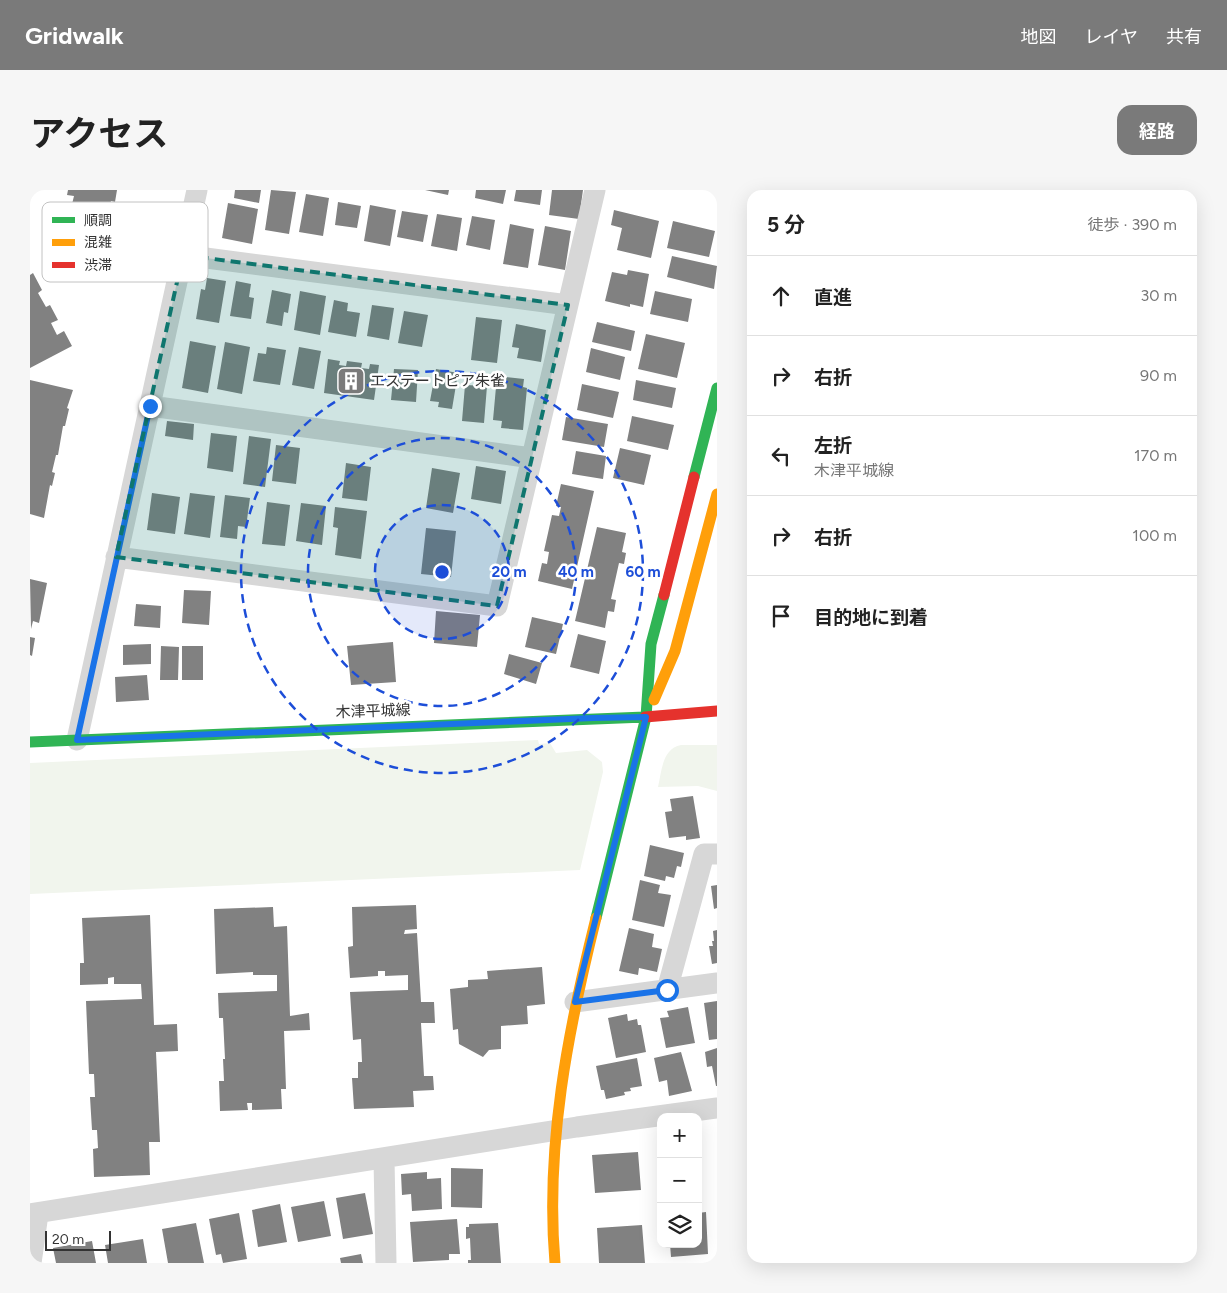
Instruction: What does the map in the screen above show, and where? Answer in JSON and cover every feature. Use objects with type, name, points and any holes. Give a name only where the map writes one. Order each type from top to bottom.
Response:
[{"type":"street","points":[[116,557],[497,606],[596,190]]},
{"type":"street","points":[[208,258],[568,305]]},
{"type":"street","points":[[77,740],[177,282]]},
{"type":"street","points":[[555,1263],[552,1227],[556,1131],[575,1002],[646,717],[651,644],[717,388]]},
{"type":"street","points":[[150,406],[532,458]]},
{"type":"street","points":[[646,717],[676,651],[717,494]]},
{"type":"street","name":"木津平城線","points":[[30,742],[583,718],[646,717],[717,711]]},
{"type":"street","points":[[667,990],[704,854],[717,854]]},
{"type":"street","points":[[575,1002],[717,983]]},
{"type":"street","points":[[31,1263],[34,1214],[556,1131],[717,1108]]},
{"type":"street","points":[[384,1158],[386,1263]]},
{"type":"highlighted area","points":[[183,255],[568,305],[497,606],[116,557]]},
{"type":"shaded area","points":[[538,740],[539,744],[550,743],[556,753],[587,750],[602,762],[603,772],[580,870],[30,894],[30,763]]},
{"type":"shaded area","points":[[681,745],[717,745],[717,791],[698,786],[658,787],[666,756],[675,747]]},
{"type":"building","points":[[68,190],[117,190],[115,202],[72,202],[74,196],[67,195]]},
{"type":"building","points":[[235,190],[261,190],[259,203],[234,198]]},
{"type":"building","points":[[271,190],[296,192],[289,234],[265,230]]},
{"type":"building","points":[[425,190],[449,190],[448,195]]},
{"type":"building","points":[[476,190],[506,190],[503,204],[475,198]]},
{"type":"building","points":[[516,190],[542,190],[540,205],[514,201]]},
{"type":"building","points":[[552,190],[583,190],[579,219],[549,215]]},
{"type":"building","points":[[306,194],[329,198],[323,236],[299,232]]},
{"type":"building","points":[[338,202],[361,206],[357,228],[335,225]]},
{"type":"building","points":[[228,203],[258,209],[252,244],[222,238]]},
{"type":"building","points":[[370,205],[396,210],[390,246],[364,241]]},
{"type":"building","points":[[614,210],[659,221],[651,258],[617,250],[622,228],[611,225]]},
{"type":"building","points":[[402,211],[428,215],[423,242],[397,237]]},
{"type":"building","points":[[437,214],[462,218],[457,251],[431,246]]},
{"type":"building","points":[[472,216],[495,220],[490,250],[466,245]]},
{"type":"building","points":[[673,221],[715,231],[709,257],[667,248]]},
{"type":"building","points":[[510,224],[534,229],[528,268],[503,264]]},
{"type":"building","points":[[545,226],[571,231],[565,270],[538,265]]},
{"type":"building","points":[[672,256],[717,266],[714,289],[667,277]]},
{"type":"building","points":[[628,270],[649,274],[643,307],[630,304],[630,307],[605,301],[612,272],[627,275]]},
{"type":"building","points":[[33,273],[42,290],[38,293],[46,307],[50,305],[58,320],[51,323],[57,335],[64,331],[72,346],[30,368],[30,275]]},
{"type":"building","points":[[208,278],[226,281],[219,323],[196,319],[201,289],[205,290]]},
{"type":"building","points":[[236,281],[251,284],[249,297],[254,298],[251,319],[230,316]]},
{"type":"building","points":[[272,290],[291,294],[288,313],[284,312],[282,326],[266,323]]},
{"type":"building","points":[[300,291],[326,296],[320,335],[294,330]]},
{"type":"building","points":[[655,291],[692,299],[688,322],[650,314]]},
{"type":"building","points":[[334,300],[348,303],[347,311],[360,313],[356,337],[328,332]]},
{"type":"building","points":[[372,305],[394,308],[389,340],[367,336]]},
{"type":"building","points":[[404,311],[428,315],[422,347],[398,343]]},
{"type":"building","points":[[476,317],[502,320],[497,363],[471,360]]},
{"type":"building","points":[[597,322],[635,331],[631,351],[592,342]]},
{"type":"building","points":[[516,324],[546,330],[541,362],[517,358],[519,348],[512,347]]},
{"type":"building","points":[[646,334],[685,343],[677,378],[638,369]]},
{"type":"building","points":[[190,341],[216,346],[208,393],[182,388]]},
{"type":"building","points":[[225,342],[250,347],[242,394],[217,389]]},
{"type":"building","points":[[267,347],[286,350],[280,385],[253,381],[258,353],[266,354]]},
{"type":"building","points":[[299,347],[321,351],[314,389],[292,385]]},
{"type":"building","points":[[591,348],[625,357],[620,380],[586,372]]},
{"type":"building","name":"エステートピア朱雀","points":[[328,359],[340,361],[339,365],[346,366],[347,361],[362,363],[361,368],[369,369],[370,364],[379,365],[374,400],[324,393]]},
{"type":"building","points":[[394,369],[418,370],[416,402],[391,400]]},
{"type":"building","points":[[436,369],[458,373],[452,409],[438,407],[439,402],[430,401]]},
{"type":"building","points":[[497,376],[524,379],[523,387],[527,388],[523,430],[501,428],[502,421],[493,420]]},
{"type":"building","points":[[30,380],[73,390],[67,408],[69,409],[65,426],[63,426],[58,455],[56,455],[52,472],[55,473],[52,486],[50,485],[44,518],[30,514]]},
{"type":"building","points":[[636,380],[676,388],[672,408],[633,400]]},
{"type":"building","points":[[582,384],[619,392],[613,418],[577,410]]},
{"type":"building","points":[[465,385],[487,386],[484,423],[462,421]]},
{"type":"building","points":[[632,416],[674,425],[668,450],[627,441]]},
{"type":"building","points":[[566,417],[608,424],[604,447],[562,440]]},
{"type":"building","points":[[167,421],[194,424],[193,440],[165,436]]},
{"type":"building","points":[[211,433],[237,436],[233,472],[207,468]]},
{"type":"building","points":[[249,436],[271,439],[265,487],[243,484]]},
{"type":"building","points":[[276,445],[300,448],[296,484],[272,481]]},
{"type":"building","points":[[620,448],[651,455],[644,485],[613,478]]},
{"type":"building","points":[[576,451],[606,456],[603,479],[572,474]]},
{"type":"building","points":[[346,463],[371,467],[367,501],[342,498]]},
{"type":"building","points":[[476,466],[506,471],[501,504],[471,499]]},
{"type":"building","points":[[432,468],[460,473],[453,513],[426,508]]},
{"type":"building","points":[[561,484],[594,491],[572,589],[538,581],[542,563],[547,564],[549,552],[544,551],[552,515],[559,516],[561,507],[556,506]]},
{"type":"building","points":[[152,493],[180,497],[175,534],[147,530]]},
{"type":"building","points":[[190,493],[215,496],[210,538],[184,534]]},
{"type":"building","points":[[225,495],[250,498],[246,527],[238,526],[237,539],[220,537]]},
{"type":"building","points":[[267,502],[290,505],[285,546],[262,544]]},
{"type":"building","points":[[301,503],[326,506],[322,545],[296,541]]},
{"type":"building","points":[[335,507],[367,511],[361,559],[335,555],[338,528],[333,527]]},
{"type":"building","points":[[597,527],[626,533],[622,552],[626,553],[624,564],[619,563],[611,599],[616,600],[614,612],[608,611],[605,628],[575,621]]},
{"type":"building","points":[[426,528],[456,531],[451,577],[421,574]]},
{"type":"building","points":[[30,579],[47,583],[39,623],[33,621],[31,629]]},
{"type":"building","points":[[184,590],[211,591],[209,625],[182,623]]},
{"type":"building","points":[[136,604],[161,606],[160,628],[134,626]]},
{"type":"building","points":[[436,611],[480,615],[477,647],[434,643]]},
{"type":"building","points":[[532,617],[563,624],[556,654],[525,647]]},
{"type":"building","points":[[578,634],[606,641],[599,674],[570,667]]},
{"type":"building","points":[[30,637],[35,638],[32,656],[30,655]]},
{"type":"building","points":[[393,642],[396,682],[351,685],[347,646]]},
{"type":"building","points":[[151,644],[151,664],[123,665],[123,645]]},
{"type":"building","points":[[161,646],[179,647],[178,680],[160,680]]},
{"type":"building","points":[[182,646],[203,646],[203,680],[182,680]]},
{"type":"building","points":[[509,654],[542,663],[536,684],[504,674]]},
{"type":"building","points":[[147,675],[149,700],[116,702],[115,677]]},
{"type":"building","points":[[693,796],[700,838],[686,840],[686,836],[669,838],[665,812],[672,811],[670,799]]},
{"type":"building","points":[[650,845],[684,853],[681,867],[677,866],[674,878],[666,876],[665,881],[644,876]]},
{"type":"building","points":[[640,880],[660,885],[658,893],[671,895],[664,927],[632,920]]},
{"type":"building","points":[[717,885],[717,908],[714,909],[711,886]]},
{"type":"building","points":[[416,905],[417,929],[405,930],[404,934],[417,933],[421,1002],[434,1002],[435,1023],[421,1023],[424,1076],[433,1076],[434,1090],[413,1091],[414,1107],[354,1109],[352,1078],[358,1078],[358,1062],[362,1062],[361,1039],[353,1040],[350,992],[408,990],[408,975],[385,976],[385,971],[378,971],[378,976],[350,978],[348,947],[353,946],[352,907]]},
{"type":"building","points":[[273,907],[274,927],[287,926],[290,1016],[309,1013],[310,1030],[284,1031],[286,1089],[281,1089],[282,1109],[252,1110],[252,1103],[247,1103],[248,1110],[220,1111],[219,1081],[224,1081],[223,1059],[225,1059],[223,1018],[219,1018],[218,993],[277,991],[277,975],[253,975],[253,972],[216,974],[214,909]]},
{"type":"building","points":[[150,915],[154,1025],[177,1024],[178,1051],[156,1052],[160,1142],[149,1142],[150,1175],[94,1177],[93,1149],[98,1148],[97,1130],[92,1130],[90,1097],[95,1097],[94,1074],[89,1074],[86,1001],[142,999],[141,984],[114,984],[114,977],[108,978],[108,984],[80,985],[80,963],[84,963],[82,918]]},
{"type":"building","points":[[629,928],[654,934],[652,947],[662,949],[657,972],[639,968],[638,975],[619,971]]},
{"type":"building","points":[[717,930],[717,963],[712,964],[709,946],[713,946],[713,931]]},
{"type":"building","points":[[542,967],[545,1004],[527,1006],[528,1024],[501,1026],[501,1049],[489,1050],[483,1057],[459,1044],[458,1029],[453,1030],[450,989],[468,987],[468,980],[488,979],[487,971]]},
{"type":"building","points":[[717,1001],[717,1039],[709,1040],[704,1003]]},
{"type":"building","points":[[688,1007],[695,1043],[666,1048],[660,1018],[669,1017],[667,1011]]},
{"type":"building","points":[[627,1014],[628,1021],[637,1019],[638,1025],[641,1025],[646,1052],[616,1058],[608,1018]]},
{"type":"building","points":[[717,1048],[716,1086],[712,1066],[707,1067],[705,1052]]},
{"type":"building","points":[[681,1052],[692,1091],[669,1096],[667,1080],[659,1082],[654,1058]]},
{"type":"building","points":[[637,1058],[642,1086],[630,1088],[631,1091],[624,1092],[625,1095],[606,1099],[604,1090],[601,1090],[596,1066]]},
{"type":"building","points":[[638,1152],[641,1190],[595,1193],[592,1155]]},
{"type":"building","points":[[451,1168],[483,1169],[482,1208],[451,1207]]},
{"type":"building","points":[[427,1172],[427,1179],[441,1178],[442,1209],[412,1211],[411,1194],[402,1195],[401,1174]]},
{"type":"building","points":[[365,1193],[373,1234],[343,1239],[336,1198]]},
{"type":"building","points":[[324,1201],[331,1236],[298,1242],[291,1207]]},
{"type":"building","points":[[280,1204],[287,1242],[258,1247],[252,1210]]},
{"type":"building","points":[[702,1212],[706,1212],[708,1254],[671,1257],[670,1248],[702,1248]]},
{"type":"building","points":[[239,1213],[247,1259],[223,1263],[221,1254],[216,1255],[209,1219]]},
{"type":"building","points":[[457,1219],[460,1254],[449,1254],[449,1260],[413,1262],[410,1222]]},
{"type":"building","points":[[196,1223],[204,1263],[168,1263],[162,1229]]},
{"type":"building","points":[[498,1223],[501,1263],[468,1263],[468,1260],[471,1260],[470,1238],[466,1239],[466,1227],[469,1227],[469,1224]]},
{"type":"building","points":[[642,1225],[645,1263],[599,1263],[597,1228]]},
{"type":"building","points":[[143,1239],[147,1263],[108,1263],[105,1245]]},
{"type":"building","points":[[92,1241],[96,1263],[56,1263],[53,1248]]},
{"type":"building","points":[[361,1254],[363,1263],[341,1263],[340,1258]]},
{"type":"traffic: fast","points":[[694,477],[717,388]]},
{"type":"traffic: fast","points":[[596,918],[646,717],[651,644],[664,595]]},
{"type":"traffic: fast","points":[[30,742],[645,717]]},
{"type":"traffic: slow","points":[[654,700],[675,651],[717,494]]},
{"type":"traffic: slow","points":[[555,1263],[553,1176],[561,1089],[576,1003],[596,918]]},
{"type":"traffic: jam","points":[[664,595],[694,477]]},
{"type":"traffic: jam","points":[[645,717],[717,711]]},
{"type":"place","name":"エステートピア朱雀","points":[[351,381]]},
{"type":"route","points":[[150,406],[77,740],[332,728],[646,717],[575,1002],[667,990]]}]
